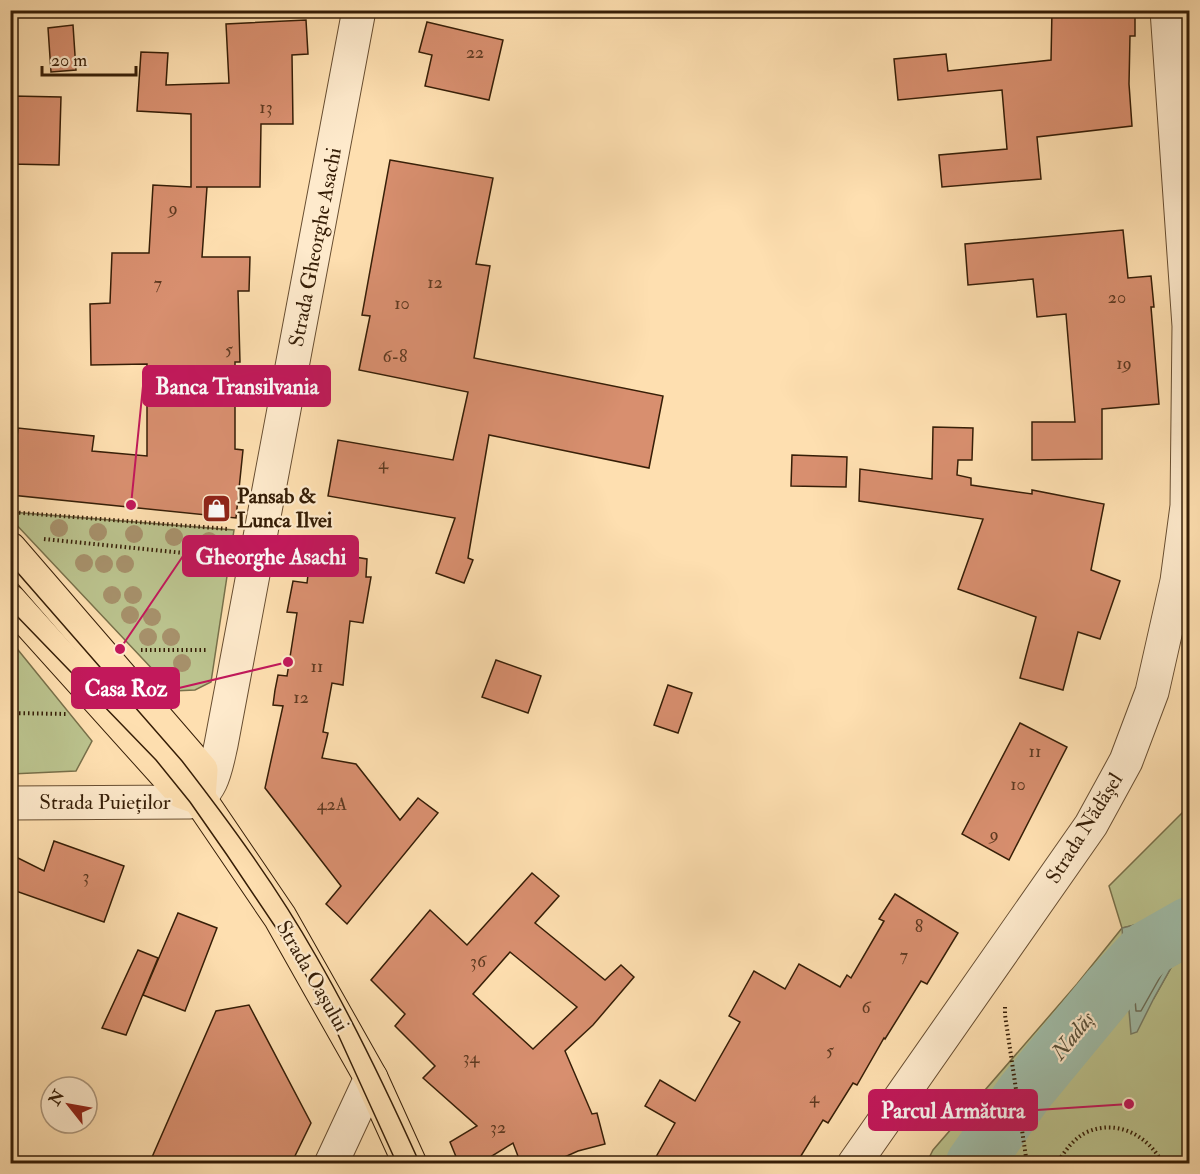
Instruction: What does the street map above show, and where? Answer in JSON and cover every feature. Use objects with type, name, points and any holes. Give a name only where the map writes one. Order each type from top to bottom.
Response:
[{"type":"main road","points":[[25,544],[201,770],[199,798]]},
{"type":"main road","name":"Strada Oașului","points":[[10,601],[183,792],[199,798],[280,917],[371,1078],[410,1164]]},
{"type":"street","name":"Strada Gheorghe Asachi","points":[[199,798],[206,791],[222,745],[359,10]]},
{"type":"street","name":"Strada Nădășel","points":[[854,1164],[1091,825],[1129,751],[1152,692],[1179,570],[1188,506],[1189,326],[1167,10]]},
{"type":"street","name":"Strada Puieților","points":[[10,802],[190,802],[199,798]]},
{"type":"street","points":[[331,1164],[371,1078]]},
{"type":"path","points":[[10,512],[234,530],[260,538]]},
{"type":"path","points":[[25,544],[230,558]]},
{"type":"path","points":[[134,650],[216,650]]},
{"type":"path","points":[[10,713],[70,714]]},
{"type":"path","points":[[1005,1015],[1027,1164]]},
{"type":"path","points":[[1056,1164],[1067,1148],[1083,1134],[1099,1128],[1113,1127],[1137,1134],[1149,1143],[1163,1164]]},
{"type":"green space","points":[[11,512],[234,530],[211,682],[195,690],[173,691],[11,519]]},
{"type":"green space","points":[[10,640],[92,741],[76,771],[11,774]]},
{"type":"green space","points":[[1189,806],[1189,907],[1168,917],[1122,928],[1109,886]]},
{"type":"green space","points":[[1122,928],[1154,998],[1172,966],[1189,957],[1189,1163],[926,1164],[933,1150],[1077,984]]},
{"type":"water","points":[[1189,907],[1189,957],[1172,966],[1137,1032],[1131,1034],[1122,928],[1168,917]]},
{"type":"building","points":[[1052,10],[1135,10],[1135,36],[1130,36],[1129,84],[1132,126],[1037,137],[1041,179],[942,187],[939,155],[1007,149],[1002,90],[898,100],[894,59],[946,54],[948,71],[1051,60]]},
{"type":"building","points":[[306,20],[308,54],[292,55],[293,124],[261,124],[260,187],[207,187],[202,257],[250,257],[249,291],[238,291],[240,362],[235,362],[235,449],[243,450],[236,518],[11,495],[18,428],[94,436],[92,451],[147,456],[147,364],[91,365],[90,304],[110,303],[112,253],[149,253],[153,185],[191,187],[191,114],[137,111],[141,52],[168,53],[166,85],[229,83],[226,24]]},
{"type":"building","points":[[427,22],[503,40],[489,100],[425,86],[432,55],[419,52]]},
{"type":"building","points":[[73,25],[76,70],[51,72],[48,28]]},
{"type":"building","points":[[12,96],[61,97],[59,165],[10,164]]},
{"type":"building","points":[[390,160],[493,178],[476,264],[490,266],[474,358],[663,396],[649,468],[489,435],[468,558],[473,560],[464,583],[436,573],[455,518],[328,496],[338,440],[453,460],[468,392],[359,370],[370,316],[362,315]]},
{"type":"building","points":[[1123,230],[1128,278],[1151,276],[1154,307],[1151,307],[1159,404],[1102,409],[1102,459],[1032,460],[1032,422],[1075,422],[1066,314],[1037,317],[1033,279],[968,285],[965,244]]},
{"type":"building","points":[[933,427],[973,428],[972,460],[958,460],[957,475],[971,478],[971,485],[1032,494],[1032,490],[1104,504],[1091,570],[1120,581],[1100,639],[1078,632],[1063,690],[1020,678],[1036,617],[958,589],[983,519],[859,501],[860,469],[932,479]]},
{"type":"building","points":[[792,455],[847,457],[846,487],[791,486]]},
{"type":"building","points":[[311,550],[367,559],[366,577],[371,577],[363,623],[350,621],[343,685],[332,683],[323,732],[328,733],[322,758],[356,764],[400,820],[418,798],[438,813],[347,924],[326,904],[341,886],[265,788],[283,706],[273,705],[275,690],[278,675],[287,676],[297,613],[287,612],[293,581],[307,583]]},
{"type":"building","points":[[496,660],[541,676],[528,713],[482,697]]},
{"type":"building","points":[[668,685],[692,693],[678,733],[654,725]]},
{"type":"building","points":[[1020,723],[1067,747],[1009,860],[962,834]]},
{"type":"building","points":[[54,841],[124,866],[104,922],[10,889],[10,854],[44,871]]},
{"type":"building","points":[[532,873],[559,896],[535,923],[605,980],[621,965],[634,977],[593,1025],[565,1051],[592,1114],[597,1113],[605,1144],[578,1151],[549,1164],[521,1164],[513,1143],[479,1164],[459,1164],[450,1142],[477,1126],[423,1078],[435,1066],[395,1026],[405,1014],[371,980],[430,910],[467,945]],"holes":[[[510,952],[577,1007],[533,1049],[473,994]]]},
{"type":"building","points":[[895,894],[958,933],[927,984],[921,981],[857,1085],[853,1083],[828,1123],[823,1120],[796,1164],[652,1164],[675,1123],[645,1106],[660,1080],[695,1101],[740,1022],[729,1016],[754,971],[785,989],[799,964],[840,987],[847,975],[851,978],[884,921],[879,919]]},
{"type":"building","points":[[178,913],[217,928],[185,1011],[143,995]]},
{"type":"building","points":[[138,950],[158,958],[126,1035],[102,1028]]},
{"type":"building","points":[[249,1005],[311,1123],[291,1164],[149,1164],[216,1011]]},
{"type":"waterway","name":"Nadăș","points":[[974,1164],[1025,1092],[1109,990],[1146,950],[1190,925]]},
{"type":"tram line","points":[[10,564],[182,761],[269,880],[301,930],[344,1007],[420,1164]]},
{"type":"tram line","points":[[10,609],[156,760],[190,802],[227,855],[297,959],[336,1030],[397,1164]]},
{"type":"place","name":"Banca Transilvania","points":[[131,505]]},
{"type":"place","name":"Pansab & Lunca Ilvei","points":[[216,508]]},
{"type":"place","name":"Gheorghe Asachi","points":[[120,649]]},
{"type":"place","name":"Casa Roz","points":[[288,662]]},
{"type":"place","name":"Parcul Armătura","points":[[1129,1104]]}]
